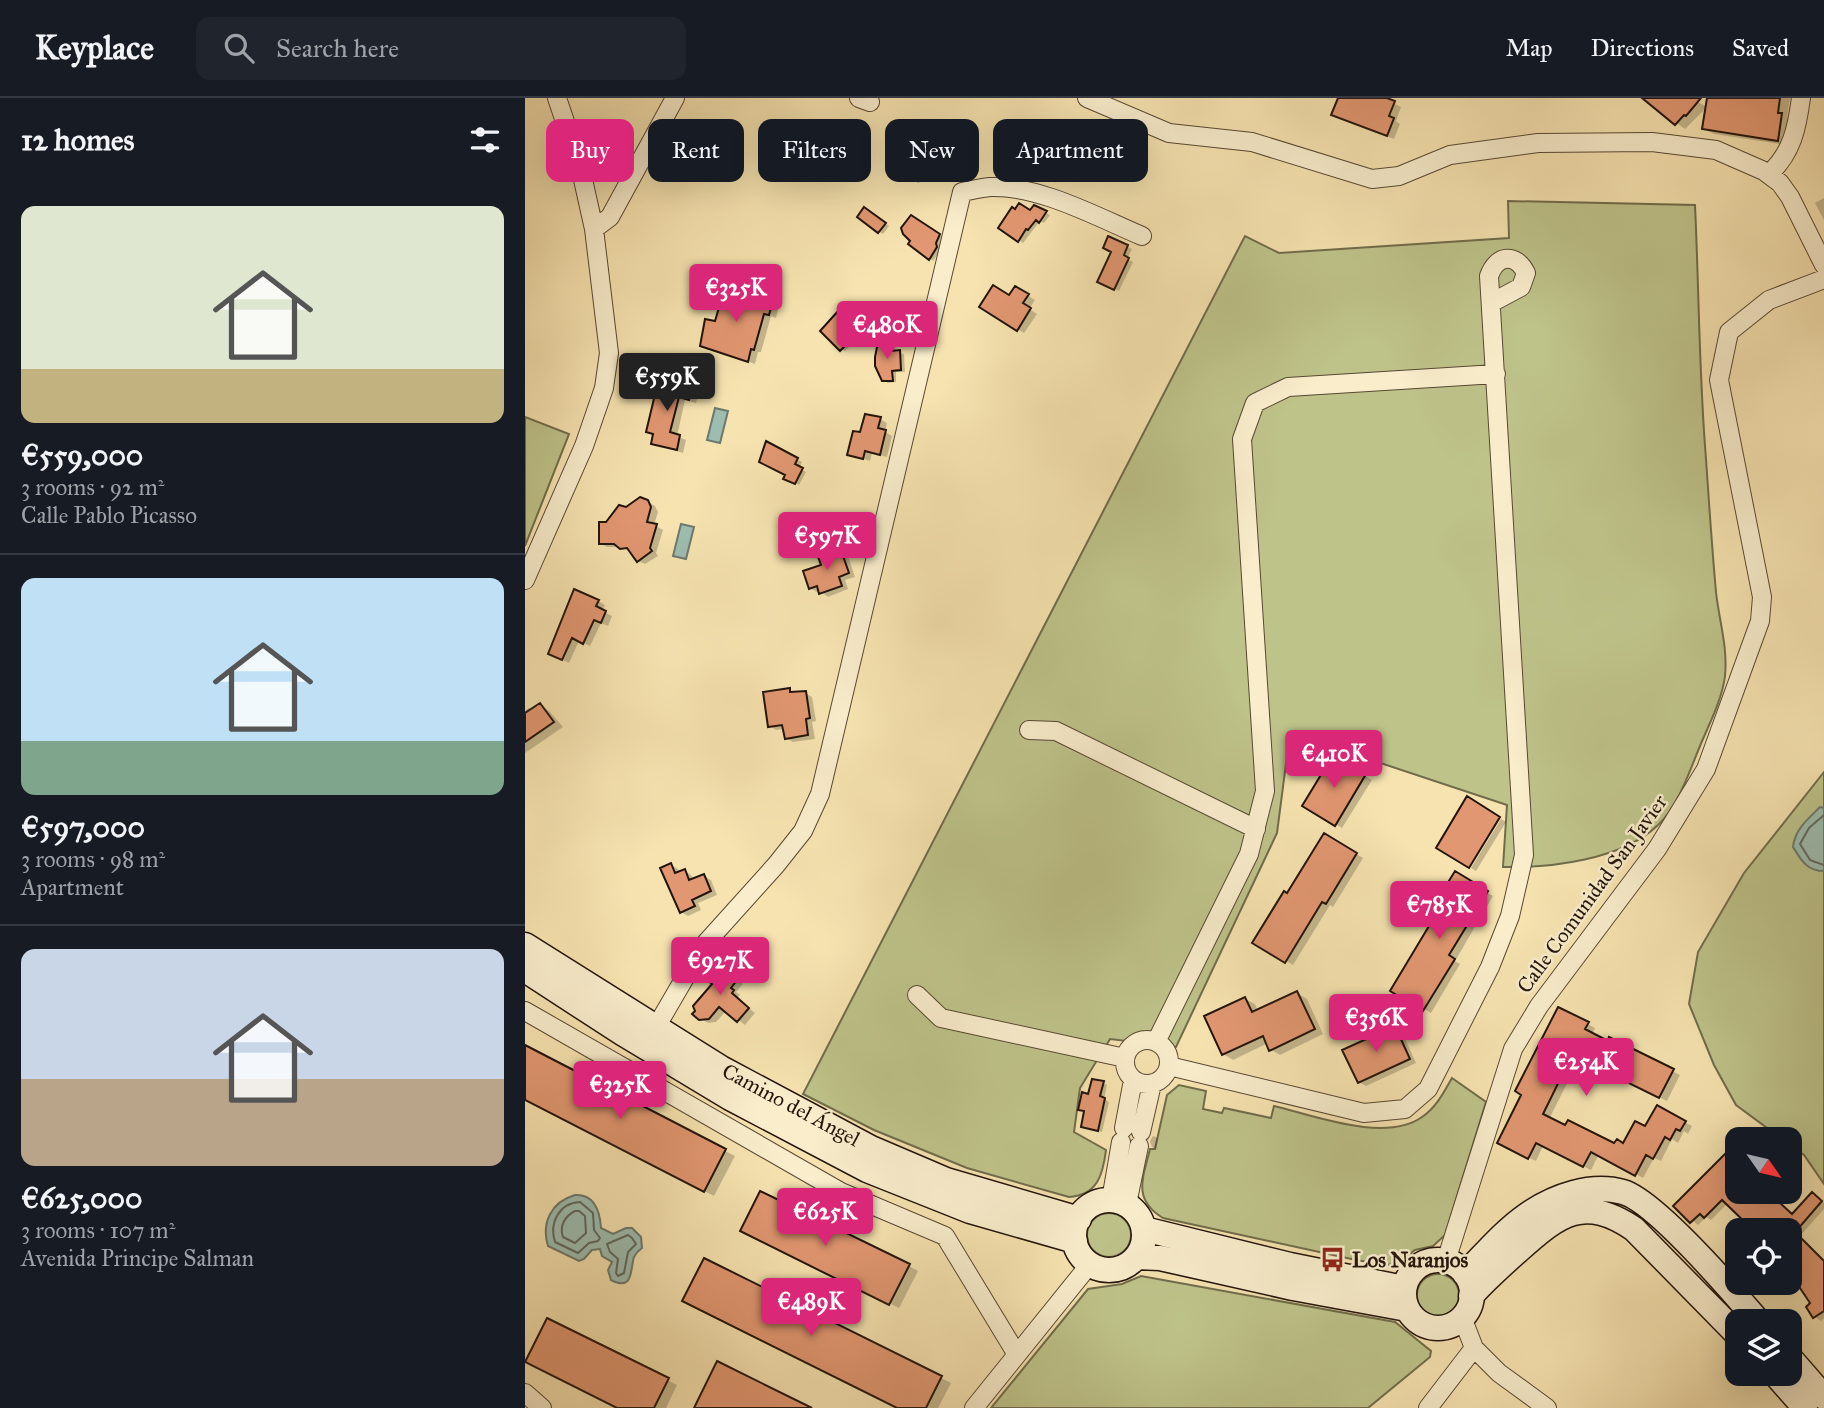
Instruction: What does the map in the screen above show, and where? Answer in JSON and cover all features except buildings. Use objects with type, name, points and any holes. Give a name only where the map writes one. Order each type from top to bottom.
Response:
[{"type":"street","points":[[525,580],[584,446],[604,388],[608,353],[594,229],[580,166],[557,98]]},
{"type":"street","points":[[594,229],[610,218],[675,98]]},
{"type":"street","points":[[1087,98],[1170,133],[1252,142],[1371,179],[1398,176],[1450,155],[1527,144],[1652,142],[1716,150],[1769,174],[1790,197],[1824,265]]},
{"type":"street","points":[[1769,174],[1789,151],[1797,127],[1801,98]]},
{"type":"street","points":[[655,1028],[704,945],[803,831],[820,794],[963,192],[990,187],[1018,190],[1059,201],[1142,236]]},
{"type":"street","name":"Calle Comunidad San Javier","points":[[1461,1287],[1513,1049],[1539,1006],[1657,849],[1706,769],[1760,621],[1762,597],[1719,380],[1729,332],[1769,300],[1824,279]]},
{"type":"street","points":[[1169,1066],[1364,1113],[1405,1109],[1428,1089],[1490,967],[1510,916],[1524,855],[1491,303]]},
{"type":"street","points":[[1156,1042],[1249,854],[1265,791],[1242,439],[1255,403],[1287,387],[1496,374]]},
{"type":"street","points":[[1029,730],[1056,731],[1256,829]]},
{"type":"street","name":"Camino del Ángel","points":[[525,945],[655,1028],[790,1107],[871,1148],[1077,1230]]},
{"type":"street","name":"Camino del Ángel","points":[[525,970],[730,1098],[867,1170],[970,1211],[1077,1230]]},
{"type":"street","points":[[917,995],[940,1018],[1125,1058]]},
{"type":"street","points":[[525,1011],[841,1192],[945,1236],[1016,1353]]},
{"type":"street","points":[[1131,1137],[1151,1084],[1165,1074],[1169,1066],[1167,1052],[1156,1042],[1143,1040],[1131,1046],[1125,1058],[1126,1070],[1133,1080],[1151,1084]]},
{"type":"street","points":[[1119,1202],[1131,1137],[1133,1080]]},
{"type":"street","points":[[1547,1408],[1499,1373],[1474,1348],[1461,1287],[1433,1261],[1419,1265],[1409,1275],[1406,1298],[1422,1324],[1443,1328],[1461,1287],[1526,1215],[1567,1194],[1588,1190],[1623,1192],[1647,1205],[1747,1309]]},
{"type":"street","points":[[1119,1202],[1138,1215],[1144,1229],[1142,1248],[1129,1264],[1109,1270],[1090,1264],[1080,1254],[1077,1230],[1093,1204],[1119,1202]]},
{"type":"street","points":[[1461,1287],[1485,1280],[1557,1219],[1578,1210],[1591,1210],[1620,1219],[1634,1229],[1725,1322]]},
{"type":"street","points":[[1144,1229],[1302,1267],[1406,1298]]},
{"type":"street","points":[[1136,1256],[1160,1258],[1293,1288],[1406,1298]]},
{"type":"street","points":[[974,1408],[1090,1264]]},
{"type":"street","points":[[1428,1408],[1474,1348]]},
{"type":"street","points":[[1802,1372],[1824,1397]]},
{"type":"street","points":[[1786,1386],[1805,1408]]},
{"type":"street","points":[[525,1393],[542,1408]]},
{"type":"green space","points":[[1508,201],[1695,205],[1704,427],[1716,592],[1726,666],[1715,712],[1683,788],[1665,817],[1643,837],[1606,854],[1542,866],[1503,867],[1507,805],[1290,733],[1277,833],[1176,1047],[1110,1039],[1080,1088],[1074,1132],[1106,1150],[1101,1175],[1093,1188],[1069,1197],[967,1168],[874,1130],[803,1094],[1245,236],[1279,253],[1509,238]]},
{"type":"green space","points":[[525,417],[569,434],[525,546]]},
{"type":"green space","points":[[1824,772],[1824,1184],[1803,1154],[1803,1127],[1766,1127],[1736,1105],[1714,1065],[1689,1004],[1698,952],[1744,873]]},
{"type":"green space","points":[[1452,1078],[1486,1102],[1445,1235],[1433,1246],[1415,1250],[1398,1263],[1387,1265],[1356,1260],[1163,1218],[1153,1211],[1143,1195],[1145,1169],[1150,1149],[1155,1149],[1167,1095],[1179,1085],[1206,1091],[1203,1109],[1222,1113],[1224,1108],[1271,1118],[1274,1106],[1329,1121],[1370,1128],[1389,1128],[1422,1117],[1439,1099]]},
{"type":"green space","points":[[1109,1213],[1124,1220],[1131,1235],[1124,1250],[1109,1257],[1094,1250],[1087,1235],[1094,1220]]},
{"type":"green space","points":[[1438,1274],[1453,1280],[1459,1295],[1453,1310],[1438,1316],[1423,1310],[1417,1295],[1423,1280]]},
{"type":"green space","points":[[1141,1276],[1395,1322],[1431,1351],[1430,1357],[1368,1408],[991,1408],[1088,1289],[1122,1284]]},
{"type":"water","points":[[715,408],[728,411],[720,443],[707,440]]},
{"type":"water","points":[[681,524],[694,527],[686,559],[673,556]]},
{"type":"water","points":[[1820,807],[1824,808],[1824,871],[1809,867],[1793,847],[1799,830]]},
{"type":"water","points":[[575,1195],[582,1195],[592,1201],[598,1210],[601,1228],[613,1234],[632,1228],[641,1237],[642,1248],[634,1257],[630,1278],[624,1283],[611,1280],[608,1270],[612,1262],[602,1256],[600,1249],[592,1250],[579,1261],[548,1246],[546,1229],[550,1214],[560,1203]]},
{"type":"place","name":"Los Naranjos","points":[[1332,1260]]}]
